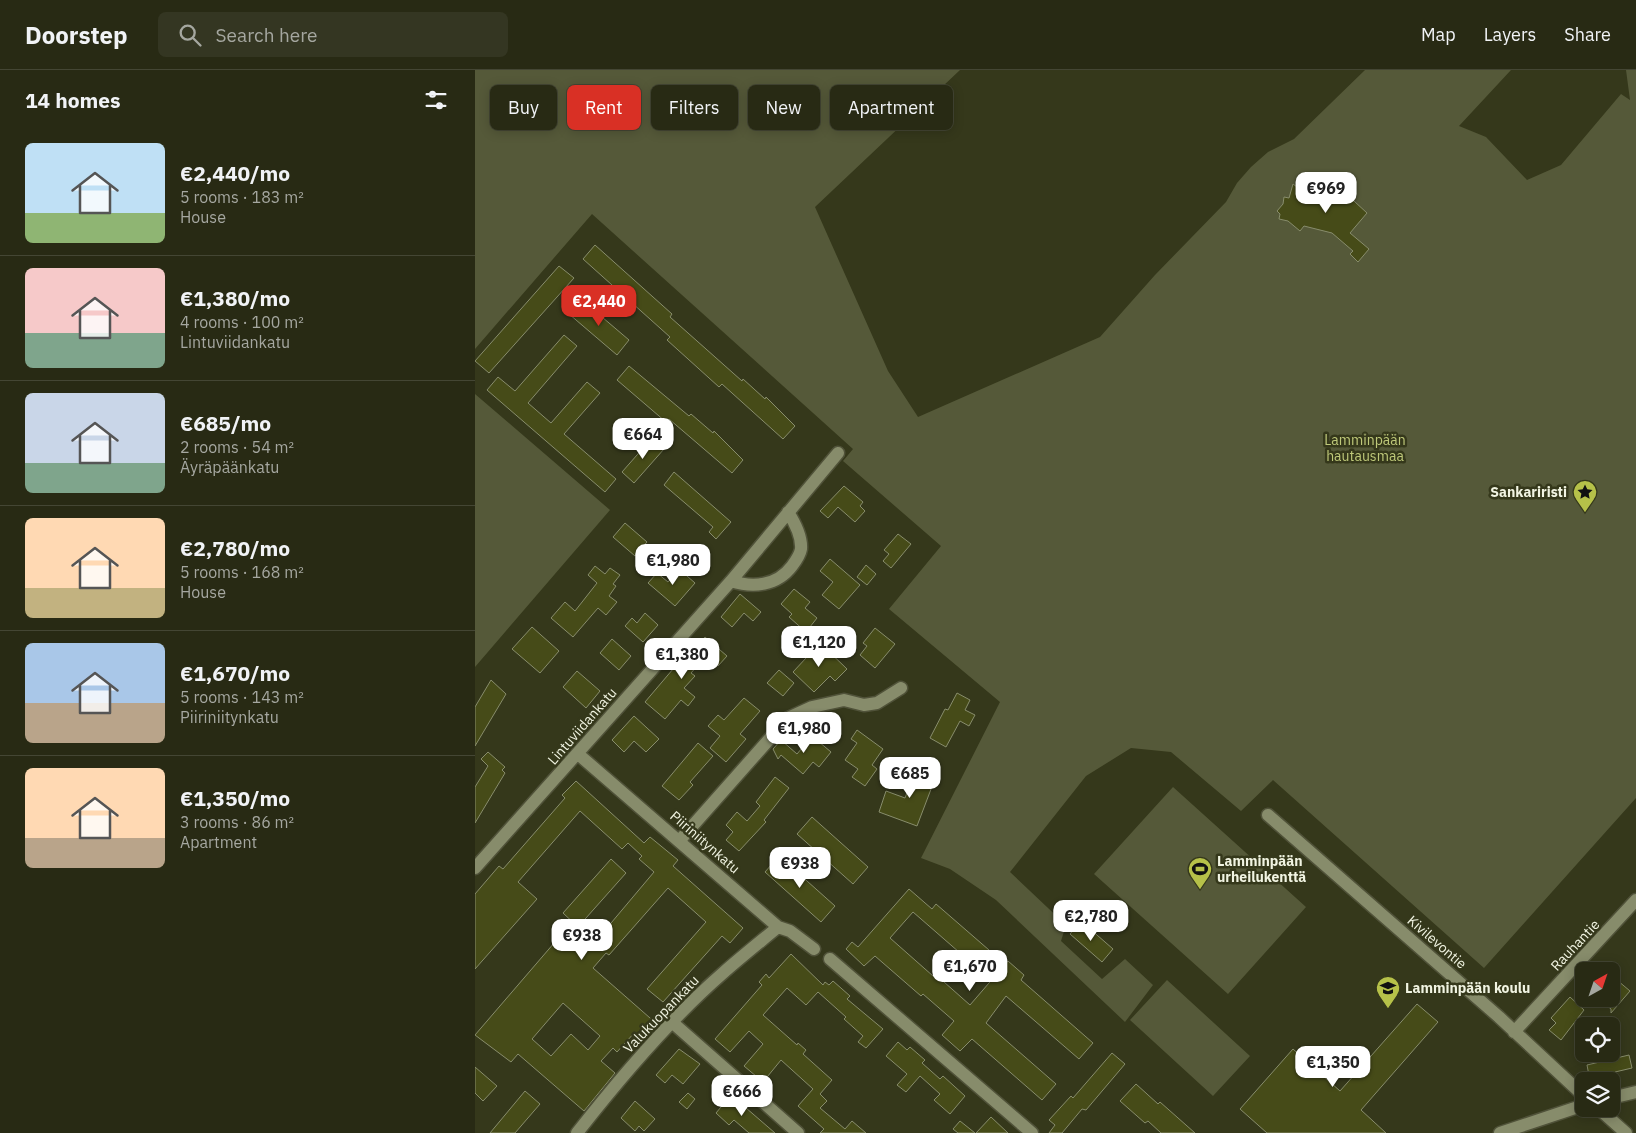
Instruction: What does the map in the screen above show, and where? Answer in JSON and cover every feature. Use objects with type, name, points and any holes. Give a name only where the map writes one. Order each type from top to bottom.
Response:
[{"type":"street","name":"Lintuviidankatu","points":[[475,868],[731,580],[839,453]]},
{"type":"street","points":[[731,580],[743,584],[759,585],[776,580],[788,571],[801,550],[798,531],[788,512]]},
{"type":"street","points":[[680,840],[788,718],[796,713],[843,700],[864,705],[877,703],[901,688]]},
{"type":"street","name":"Piiriniitynkatu","points":[[578,754],[779,927],[790,931],[815,949]]},
{"type":"street","name":"Kivilevontie","points":[[1268,815],[1515,1032],[1575,1088]]},
{"type":"street","name":"Rauhantie","points":[[1515,1032],[1636,900]]},
{"type":"street","name":"Valukuopankatu","points":[[577,1133],[628,1070],[721,974],[779,927]]},
{"type":"street","points":[[830,959],[1033,1133]]},
{"type":"street","points":[[673,1023],[798,1133]]},
{"type":"street","points":[[1620,1096],[1636,1092]]},
{"type":"street","points":[[1500,1133],[1575,1108]]},
{"type":"street","points":[[1608,1117],[1626,1133]]},
{"type":"green space","name":"Lamminpään hautausmaa","points":[[475,70],[960,70],[944,85],[830,85],[830,130],[896,130],[815,207],[888,371],[918,417],[1100,337],[1155,275],[1226,202],[1237,183],[1251,167],[1268,152],[1294,139],[1365,70],[1511,70],[1459,126],[1486,137],[1527,180],[1561,165],[1621,94],[1630,100],[1626,70],[1636,70],[1636,798],[1484,968],[1273,780],[1241,811],[1171,752],[1131,748],[1086,776],[1010,872],[1066,925],[1061,941],[1102,979],[1125,959],[1153,985],[1125,1022],[996,900],[950,869],[921,858],[1000,702],[889,609],[941,546],[843,461],[853,449],[592,214],[475,349]]},
{"type":"green space","points":[[475,394],[610,510],[475,667]]},
{"type":"green space","name":"Lamminpään urheilukenttä","points":[[1173,787],[1306,907],[1228,994],[1094,874]]},
{"type":"green space","points":[[1167,980],[1250,1056],[1213,1096],[1130,1020]]},
{"type":"building","points":[[1293,184],[1301,190],[1313,192],[1314,185],[1342,190],[1367,213],[1350,233],[1369,249],[1358,262],[1350,254],[1353,251],[1332,233],[1304,226],[1300,231],[1288,221],[1279,219],[1280,214],[1277,211],[1283,204],[1284,197],[1289,198]]},
{"type":"building","points":[[595,245],[672,314],[670,317],[742,381],[743,379],[765,399],[766,397],[795,426],[783,439],[722,384],[719,387],[667,340],[670,337],[583,259]]},
{"type":"building","points":[[559,266],[574,278],[489,373],[475,361]]},
{"type":"building","points":[[582,300],[629,340],[617,355],[569,314]]},
{"type":"building","points":[[564,335],[577,346],[528,403],[551,423],[587,382],[600,393],[564,434],[616,479],[605,492],[487,390],[498,377],[515,391]]},
{"type":"building","points":[[629,366],[689,416],[691,414],[713,433],[714,431],[743,460],[732,473],[669,419],[666,422],[617,380]]},
{"type":"building","points":[[652,438],[664,449],[634,483],[622,472]]},
{"type":"building","points":[[674,472],[731,522],[716,539],[709,532],[713,527],[664,485]]},
{"type":"building","points":[[844,486],[863,502],[860,506],[865,511],[855,522],[838,507],[828,518],[820,511]]},
{"type":"building","points":[[625,523],[647,542],[635,556],[613,537]]},
{"type":"building","points":[[898,534],[911,544],[891,568],[883,561],[889,554],[884,550]]},
{"type":"building","points":[[830,559],[860,585],[839,609],[822,595],[833,582],[820,571]]},
{"type":"building","points":[[866,565],[876,574],[867,585],[857,577]]},
{"type":"building","points":[[595,566],[605,574],[610,568],[620,575],[613,584],[616,586],[609,596],[617,602],[606,615],[598,608],[573,637],[551,618],[565,602],[575,611],[597,583],[588,575]]},
{"type":"building","points":[[679,569],[695,583],[675,606],[648,583],[657,573],[668,582]]},
{"type":"building","points":[[794,589],[810,602],[805,608],[817,618],[806,632],[789,617],[792,614],[781,604]]},
{"type":"building","points":[[740,594],[761,612],[753,621],[744,613],[732,627],[721,617]]},
{"type":"building","points":[[645,613],[658,625],[643,642],[625,626],[632,618],[637,623]]},
{"type":"building","points":[[532,627],[559,651],[540,673],[512,649]]},
{"type":"building","points":[[875,628],[895,644],[875,668],[860,655],[867,646],[863,643]]},
{"type":"building","points":[[705,637],[727,656],[718,666],[706,656],[691,673],[695,676],[684,688],[695,697],[688,706],[681,700],[665,719],[645,702],[679,662],[682,665]]},
{"type":"building","points":[[612,639],[631,656],[619,670],[600,653]]},
{"type":"building","points":[[820,643],[847,669],[835,681],[830,676],[814,692],[793,672]]},
{"type":"building","points":[[779,670],[794,683],[783,696],[767,683]]},
{"type":"building","points":[[577,671],[600,691],[586,708],[563,687]]},
{"type":"building","points":[[491,680],[506,694],[475,746],[475,707]]},
{"type":"building","points":[[957,693],[970,700],[965,710],[975,715],[969,726],[960,721],[946,747],[930,738],[945,709],[948,710]]},
{"type":"building","points":[[744,698],[760,711],[740,734],[746,739],[726,762],[710,748],[720,736],[708,726],[718,715],[724,720]]},
{"type":"building","points":[[634,716],[659,739],[646,752],[634,741],[624,752],[612,740]]},
{"type":"building","points":[[857,730],[883,749],[872,765],[877,769],[865,786],[852,777],[858,769],[845,760],[857,743],[851,739]]},
{"type":"building","points":[[812,736],[831,752],[819,767],[813,762],[803,774],[781,755],[778,759],[773,749],[781,740],[797,754]]},
{"type":"building","points":[[698,743],[713,756],[690,782],[693,785],[679,800],[662,786]]},
{"type":"building","points":[[488,752],[505,767],[502,770],[505,773],[475,823],[475,787],[488,766],[481,759]]},
{"type":"building","points":[[916,769],[936,776],[917,826],[879,812],[886,791],[905,798]]},
{"type":"building","points":[[775,777],[789,788],[764,820],[766,822],[739,851],[726,840],[733,832],[726,825],[737,812],[747,821],[760,806],[756,802]]},
{"type":"building","points":[[576,781],[644,843],[650,837],[678,860],[673,866],[743,928],[730,943],[722,936],[663,1002],[647,989],[706,922],[668,888],[609,955],[606,953],[593,968],[658,1025],[644,1040],[635,1032],[617,1052],[613,1048],[601,1061],[615,1073],[584,1111],[518,1054],[511,1062],[475,1035],[567,928],[590,948],[654,872],[639,859],[642,856],[628,843],[622,849],[580,811],[518,882],[537,899],[475,969],[475,894],[499,866],[503,869],[565,798],[562,795]],"holes":[[[563,1003],[600,1036],[588,1050],[571,1034],[551,1056],[532,1039]]]},
{"type":"building","points":[[812,817],[868,867],[853,884],[797,834]]},
{"type":"building","points":[[779,856],[835,906],[821,922],[765,872]]},
{"type":"building","points":[[611,859],[626,873],[578,927],[563,913]]},
{"type":"building","points":[[909,889],[932,909],[936,904],[989,950],[975,966],[913,912],[890,938],[933,976],[935,974],[970,1005],[1008,961],[1024,975],[1021,980],[1093,1043],[1079,1059],[1006,996],[986,1023],[1056,1084],[1042,1100],[972,1039],[960,1051],[942,1035],[954,1021],[923,994],[921,996],[875,956],[864,966],[846,949],[852,942],[858,947]]},
{"type":"building","points":[[1081,921],[1113,949],[1102,962],[1070,934]]},
{"type":"building","points":[[791,954],[823,985],[825,982],[829,985],[833,981],[850,996],[847,999],[883,1029],[866,1048],[858,1042],[863,1036],[844,1019],[846,1017],[818,992],[806,1005],[787,988],[763,1015],[797,1045],[798,1043],[806,1050],[803,1054],[832,1080],[820,1094],[827,1101],[820,1108],[845,1129],[852,1121],[866,1133],[820,1133],[824,1129],[798,1106],[813,1089],[781,1060],[763,1082],[744,1066],[763,1044],[749,1031],[730,1052],[715,1039],[762,985],[759,982],[766,974],[769,978]]},
{"type":"building","points":[[1620,983],[1630,991],[1620,1003]]},
{"type":"building","points":[[1570,997],[1575,1002],[1575,1008],[1584,1010],[1579,1017],[1575,1017],[1575,1022],[1561,1040],[1549,1030],[1556,1023],[1551,1018]]},
{"type":"building","points":[[1417,1004],[1438,1022],[1361,1110],[1386,1133],[1267,1133],[1240,1109],[1293,1049],[1340,1091]]},
{"type":"building","points":[[898,1042],[907,1050],[910,1047],[925,1060],[922,1063],[940,1079],[943,1076],[965,1096],[950,1114],[934,1100],[940,1094],[920,1076],[906,1092],[897,1085],[907,1074],[886,1056]]},
{"type":"building","points":[[679,1049],[700,1064],[683,1084],[672,1075],[665,1083],[656,1075]]},
{"type":"building","points":[[1112,1053],[1125,1064],[1086,1110],[1082,1109],[1062,1133],[1049,1133],[1055,1125],[1049,1120],[1071,1096],[1073,1098]]},
{"type":"building","points":[[1629,1055],[1632,1068],[1615,1072],[1588,1072],[1587,1065],[1600,1062],[1620,1062],[1620,1057]]},
{"type":"building","points":[[475,1067],[497,1086],[483,1101],[475,1093]]},
{"type":"building","points":[[1136,1084],[1195,1133],[1161,1133],[1148,1121],[1145,1123],[1120,1101]]},
{"type":"building","points":[[525,1091],[540,1104],[515,1133],[490,1133]]},
{"type":"building","points":[[688,1093],[695,1099],[687,1109],[679,1102]]},
{"type":"building","points":[[731,1095],[775,1133],[749,1133],[734,1120],[729,1125],[716,1113]]},
{"type":"building","points":[[635,1101],[655,1119],[644,1131],[639,1126],[635,1131],[621,1118]]},
{"type":"building","points":[[991,1117],[1008,1133],[976,1133]]},
{"type":"building","points":[[960,1121],[975,1133],[958,1133],[953,1129]]},
{"type":"place","name":"Sankariristi","points":[[1585,513]]},
{"type":"place","name":"Lamminpään urheilukenttä","points":[[1200,890]]},
{"type":"place","name":"Lamminpään koulu","points":[[1388,1009]]}]
